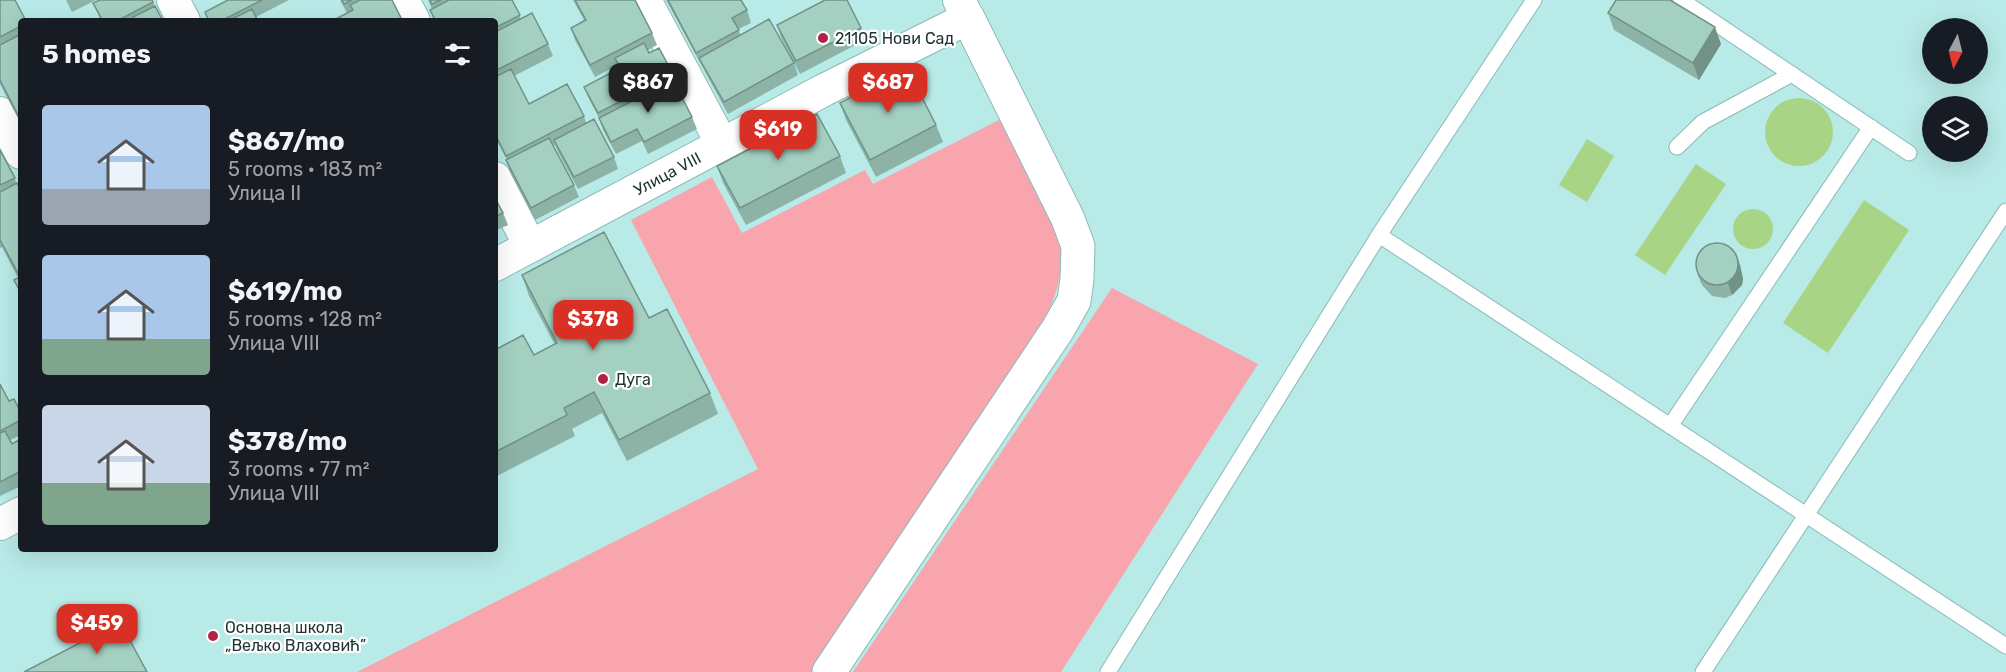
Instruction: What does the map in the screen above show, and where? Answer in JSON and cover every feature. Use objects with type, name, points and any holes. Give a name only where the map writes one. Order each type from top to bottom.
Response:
[{"type":"street","points":[[173,0],[182,18]]},
{"type":"street","points":[[403,0],[412,18]]},
{"type":"street","points":[[645,0],[722,144]]},
{"type":"street","points":[[829,672],[1074,302],[1078,246],[1068,219],[964,9]]},
{"type":"street","name":"Улица VIII","points":[[498,263],[824,90],[964,9]]},
{"type":"street","points":[[0,113],[18,147]]},
{"type":"street","points":[[498,184],[530,246]]},
{"type":"street","points":[[0,524],[18,515]]},
{"type":"lane","points":[[1108,672],[1379,236],[1534,0]]},
{"type":"lane","points":[[1681,0],[1909,153]]},
{"type":"lane","points":[[1677,147],[1703,122],[1792,75]]},
{"type":"lane","points":[[1670,426],[1870,127]]},
{"type":"lane","points":[[1703,672],[2006,211]]},
{"type":"lane","points":[[1379,236],[2006,646]]},
{"type":"shaded area","points":[[1799,98],[1812,101],[1823,108],[1830,119],[1833,132],[1830,145],[1823,156],[1812,163],[1799,166],[1786,163],[1775,156],[1768,145],[1765,132],[1768,119],[1775,108],[1786,101]]},
{"type":"shaded area","points":[[1003,118],[1060,231],[1061,267],[1057,290],[1042,322],[812,672],[357,672],[758,469],[631,220],[712,177],[742,233],[865,170],[873,184]]},
{"type":"shaded area","points":[[1587,139],[1614,156],[1587,202],[1559,185]]},
{"type":"shaded area","points":[[1696,164],[1726,184],[1665,275],[1635,255]]},
{"type":"shaded area","points":[[1864,200],[1909,230],[1828,353],[1783,323]]},
{"type":"shaded area","points":[[1753,209],[1761,210],[1767,215],[1772,221],[1772,237],[1767,243],[1761,248],[1753,249],[1745,248],[1739,243],[1734,237],[1733,229],[1734,221],[1739,215],[1745,210]]},
{"type":"shaded area","points":[[1112,288],[1258,364],[1061,672],[853,672]]},
{"type":"building","points":[[0,0],[15,0],[24,18],[18,18],[18,28],[0,37]]},
{"type":"building","points":[[100,0],[152,0],[153,2],[123,18],[101,18],[93,3]]},
{"type":"building","points":[[228,0],[262,0],[227,18],[208,18],[205,12]]},
{"type":"building","points":[[360,0],[392,0],[401,18],[338,18],[353,10],[350,5]]},
{"type":"building","points":[[449,0],[512,0],[520,15],[498,26],[498,18],[434,18],[430,10]]},
{"type":"building","points":[[575,0],[635,0],[652,33],[590,65],[571,28],[586,20]]},
{"type":"building","points":[[668,0],[741,0],[747,10],[732,18],[739,30],[696,53]]},
{"type":"building","name":"21105 Нови Сад","points":[[825,0],[847,0],[861,28],[796,61],[777,25]]},
{"type":"building","points":[[1616,0],[1670,0],[1715,27],[1693,63],[1608,13]]},
{"type":"building","points":[[155,6],[161,18],[134,18]]},
{"type":"building","points":[[252,9],[256,18],[234,18]]},
{"type":"building","points":[[532,13],[548,44],[498,69],[498,30]]},
{"type":"building","points":[[769,19],[794,63],[724,102],[699,58]]},
{"type":"building","points":[[18,36],[18,115],[0,80],[0,45]]},
{"type":"building","points":[[644,43],[649,53],[659,48],[673,74],[598,113],[584,87],[620,68],[615,58]]},
{"type":"building","points":[[907,68],[936,125],[870,160],[840,103]]},
{"type":"building","points":[[511,69],[529,104],[567,84],[584,116],[506,156],[498,140],[498,76]]},
{"type":"building","points":[[673,80],[692,117],[644,142],[637,129],[611,142],[599,118]]},
{"type":"building","points":[[817,114],[840,156],[740,208],[717,166]]},
{"type":"building","points":[[594,119],[614,157],[574,177],[554,140]]},
{"type":"building","points":[[549,138],[574,185],[531,208],[506,160]]},
{"type":"building","points":[[0,150],[15,178],[0,185]]},
{"type":"building","points":[[17,183],[18,273],[0,240],[0,192]]},
{"type":"building","points":[[498,204],[503,213],[498,216]]},
{"type":"building","name":"Дуга","points":[[604,232],[649,318],[667,309],[710,393],[619,440],[594,392],[564,408],[567,415],[498,450],[498,348],[523,335],[534,355],[557,343],[522,275]]},
{"type":"building","points":[[1717,243],[1725,244],[1732,249],[1737,256],[1737,272],[1732,279],[1725,284],[1717,285],[1709,284],[1702,279],[1697,272],[1696,264],[1697,256],[1702,249],[1709,244]]},
{"type":"building","points":[[0,384],[9,401],[14,399],[18,407],[18,422],[0,431]]},
{"type":"building","points":[[5,431],[12,444],[18,441],[18,473],[0,482],[0,433]]},
{"type":"building","points":[[120,622],[147,672],[24,672]]},
{"type":"place","name":"21105 Нови Сад","points":[[823,38]]},
{"type":"place","name":"Дуга","points":[[603,379]]},
{"type":"place","name":"Основна школа „Вељко Влаховић”","points":[[213,636]]}]
